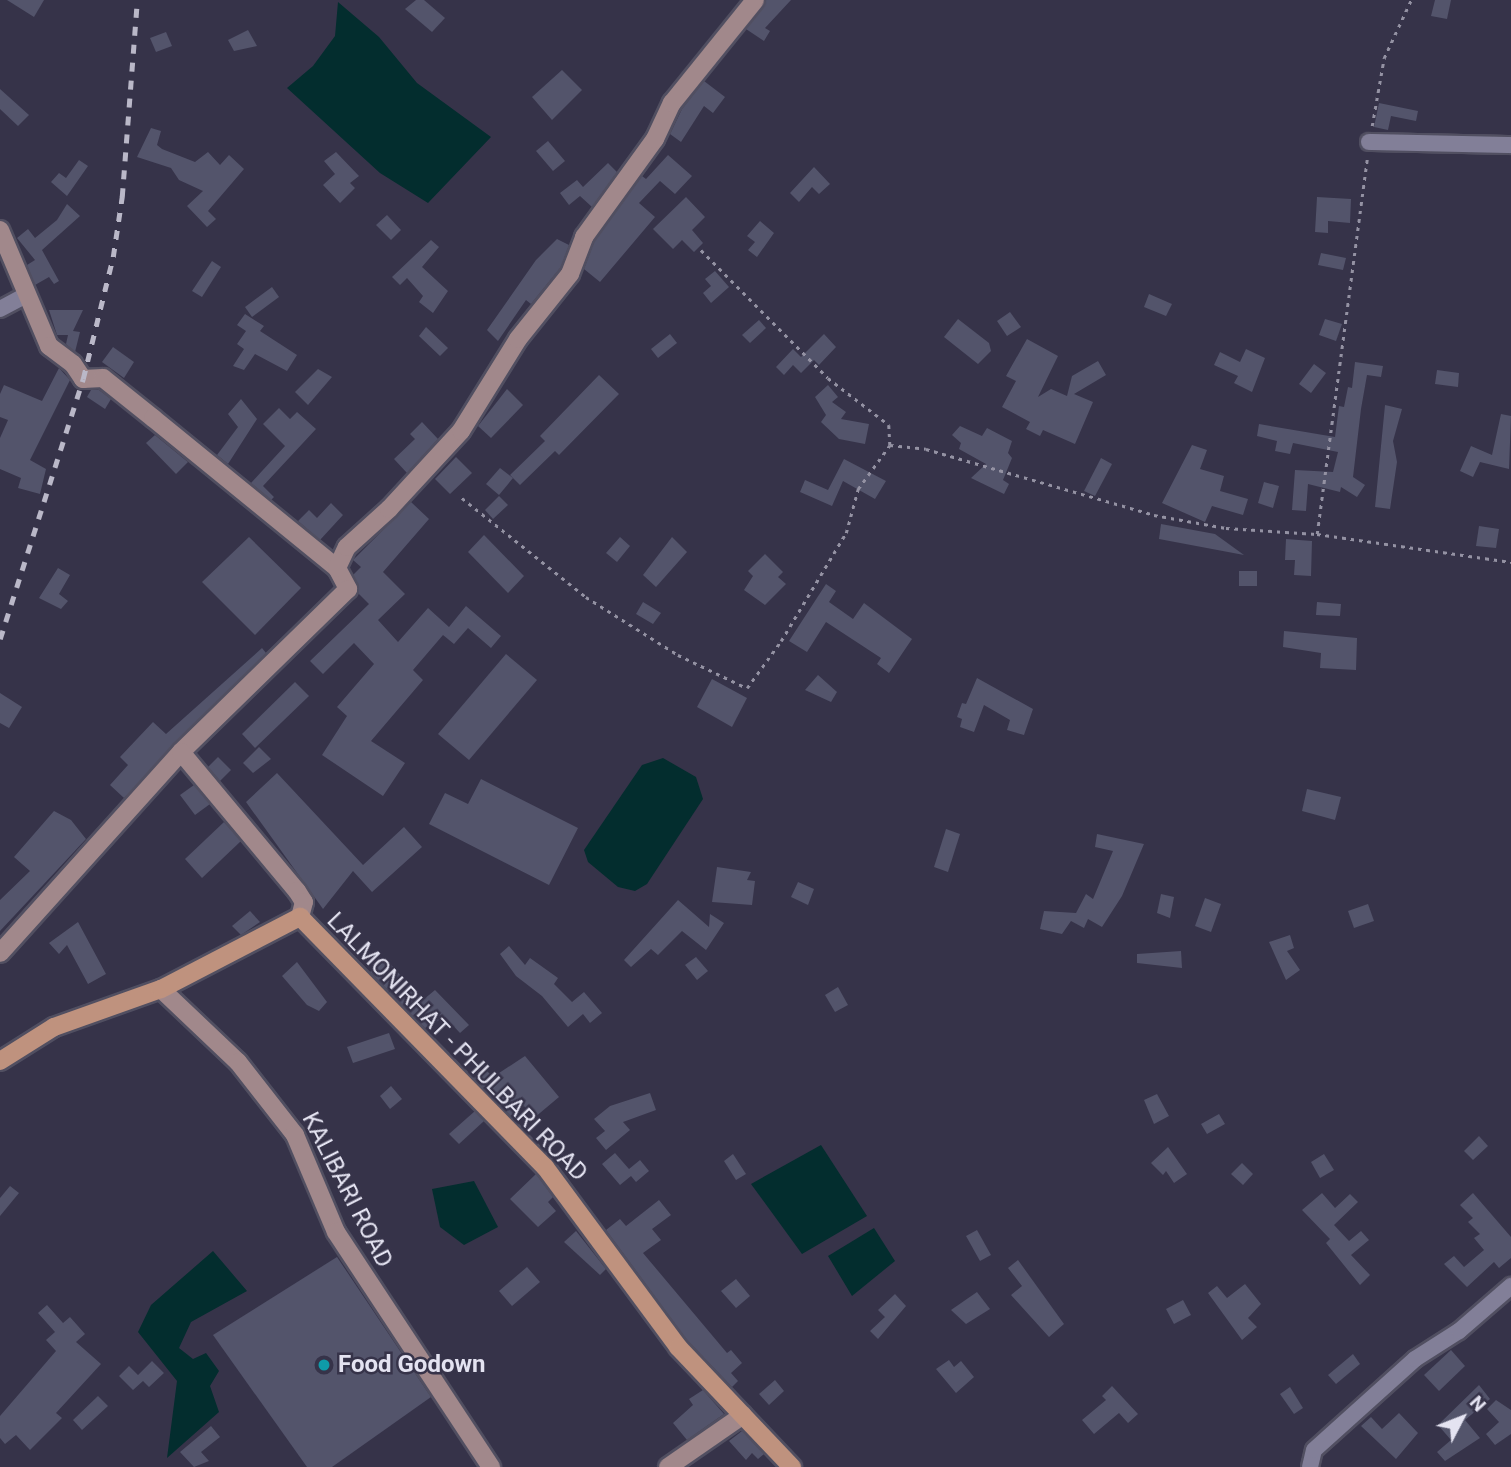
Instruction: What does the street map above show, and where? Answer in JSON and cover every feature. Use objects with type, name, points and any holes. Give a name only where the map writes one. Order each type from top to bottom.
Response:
[{"type":"main road","name":"LALMONIRHAT - PHULBARI ROAD","points":[[0,1061],[54,1027],[161,989],[300,917],[545,1167],[678,1347],[792,1467]]},
{"type":"street","points":[[337,568],[347,548],[389,509],[461,431],[518,339],[570,274],[584,237],[655,139],[671,103],[755,0]]},
{"type":"street","points":[[1369,142],[1511,145]]},
{"type":"street","points":[[0,230],[49,346],[73,364],[83,379],[103,378],[337,568],[348,589],[181,752],[0,953]]},
{"type":"street","points":[[0,309],[26,295]]},
{"type":"street","points":[[181,752],[297,891],[304,902],[300,917]]},
{"type":"street","name":"KALIBARI ROAD","points":[[161,989],[238,1062],[295,1135],[336,1232],[491,1467]]},
{"type":"street","points":[[1310,1467],[1314,1450],[1415,1359],[1459,1331],[1511,1286]]},
{"type":"street","points":[[668,1467],[743,1415]]},
{"type":"path","points":[[1317,534],[1369,142],[1384,58],[1412,0]]},
{"type":"path","points":[[462,498],[586,597],[678,655],[747,688],[840,543],[858,489],[890,444],[889,425],[828,378],[701,250]]},
{"type":"path","points":[[890,444],[926,449],[1154,514],[1226,528],[1317,534],[1511,562]]},
{"type":"shaded area","points":[[338,2],[379,37],[417,83],[491,137],[428,203],[380,173],[287,88],[313,66],[335,36]]},
{"type":"shaded area","points":[[663,758],[696,777],[703,799],[647,884],[635,891],[618,887],[588,862],[584,850],[642,765]]},
{"type":"shaded area","points":[[821,1145],[867,1216],[802,1254],[751,1184]]},
{"type":"shaded area","points":[[474,1181],[498,1227],[464,1245],[440,1227],[432,1189]]},
{"type":"shaded area","points":[[874,1228],[895,1261],[852,1296],[828,1256]]},
{"type":"shaded area","points":[[213,1251],[247,1291],[191,1322],[179,1348],[193,1359],[206,1353],[219,1371],[210,1386],[219,1412],[167,1458],[177,1381],[138,1332],[151,1305]]},
{"type":"building","points":[[7,0],[44,0],[34,17]]},
{"type":"building","points":[[416,0],[424,0],[445,18],[432,32],[405,9]]},
{"type":"building","points":[[766,0],[791,0],[765,28],[770,31],[764,41],[746,29]]},
{"type":"building","points":[[1435,0],[1451,0],[1447,19],[1431,16]]},
{"type":"building","points":[[248,30],[257,46],[234,51],[228,40]]},
{"type":"building","points":[[166,32],[172,46],[156,52],[150,38]]},
{"type":"building","points":[[562,70],[582,90],[552,120],[532,97]]},
{"type":"building","points":[[704,81],[725,97],[713,113],[704,106],[681,142],[670,134],[682,109]]},
{"type":"building","points":[[0,89],[29,115],[18,126],[0,109]]},
{"type":"building","points":[[1379,103],[1418,111],[1416,121],[1391,116],[1388,130],[1374,127]]},
{"type":"building","points":[[151,128],[161,131],[157,145],[162,149],[195,162],[208,152],[220,165],[229,155],[244,169],[208,211],[216,219],[207,227],[187,206],[203,191],[179,180],[171,168],[137,157]]},
{"type":"building","points":[[548,141],[565,161],[553,171],[536,151]]},
{"type":"building","points":[[336,152],[359,176],[350,183],[355,188],[340,203],[323,185],[335,174],[324,161]]},
{"type":"building","points":[[668,155],[692,176],[675,194],[660,181],[639,203],[655,217],[600,282],[584,269],[594,242],[642,176],[646,179]]},
{"type":"building","points":[[79,160],[88,166],[67,196],[51,182],[59,173],[66,178]]},
{"type":"building","points":[[608,163],[617,172],[592,207],[580,196],[569,205],[560,193],[577,180],[583,187]]},
{"type":"building","points":[[814,167],[830,184],[819,194],[812,187],[799,202],[790,193]]},
{"type":"building","points":[[686,197],[705,217],[692,230],[703,243],[694,252],[682,240],[673,249],[653,229]]},
{"type":"building","points":[[1317,197],[1351,199],[1350,223],[1328,221],[1328,233],[1315,232]]},
{"type":"building","points":[[67,204],[80,216],[42,250],[59,281],[54,284],[49,277],[35,285],[27,265],[35,260],[17,238],[28,229],[35,238],[57,220]]},
{"type":"building","points":[[387,215],[401,230],[391,240],[376,225]]},
{"type":"building","points":[[760,221],[774,233],[757,257],[748,250],[755,242],[747,236]]},
{"type":"building","points":[[557,239],[569,245],[561,267],[531,304],[526,300],[498,341],[487,330],[536,260]]},
{"type":"building","points":[[431,240],[439,247],[422,267],[448,291],[433,313],[419,302],[423,296],[407,278],[400,285],[392,277]]},
{"type":"building","points":[[1321,253],[1346,258],[1343,270],[1318,265]]},
{"type":"building","points":[[212,261],[221,267],[202,297],[192,291]]},
{"type":"building","points":[[715,271],[729,287],[711,303],[703,293],[711,286],[705,279]]},
{"type":"building","points":[[272,287],[279,297],[252,317],[245,307]]},
{"type":"building","points":[[1149,294],[1172,304],[1166,316],[1144,307]]},
{"type":"building","points":[[49,310],[83,310],[73,331],[80,332],[75,352],[66,344],[68,335],[57,335]]},
{"type":"building","points":[[1010,312],[1021,327],[1007,336],[997,321]]},
{"type":"building","points":[[245,314],[264,326],[260,331],[297,355],[287,371],[255,354],[244,370],[233,366],[244,349],[237,344],[246,331],[237,325]]},
{"type":"building","points":[[958,319],[989,343],[991,351],[978,364],[944,337]]},
{"type":"building","points":[[1325,319],[1342,324],[1336,341],[1319,335]]},
{"type":"building","points":[[759,320],[766,328],[750,343],[742,335]]},
{"type":"building","points":[[426,327],[448,348],[440,356],[419,336]]},
{"type":"building","points":[[670,334],[677,343],[658,358],[651,349]]},
{"type":"building","points":[[824,334],[836,347],[819,365],[814,360],[801,373],[793,365],[784,375],[776,367],[793,349],[801,357]]},
{"type":"building","points":[[1027,339],[1058,356],[1038,397],[1051,389],[1067,396],[1072,376],[1098,361],[1106,375],[1074,394],[1093,402],[1075,444],[1043,430],[1040,436],[1026,429],[1030,422],[1002,407],[1016,381],[1006,376]]},
{"type":"building","points":[[113,347],[134,362],[124,378],[102,362]]},
{"type":"building","points":[[1246,349],[1265,358],[1252,392],[1234,383],[1238,376],[1214,365],[1220,352],[1240,362]]},
{"type":"building","points":[[1355,362],[1383,366],[1381,377],[1367,375],[1361,409],[1353,477],[1365,485],[1357,497],[1341,487],[1340,492],[1308,484],[1306,511],[1292,510],[1295,470],[1333,472],[1338,452],[1293,443],[1290,454],[1275,451],[1277,441],[1257,436],[1259,424],[1335,437],[1339,406],[1344,407],[1348,387],[1352,388]]},
{"type":"building","points":[[1314,364],[1326,373],[1311,393],[1299,384]]},
{"type":"building","points":[[59,368],[70,380],[30,460],[46,469],[40,494],[18,488],[21,478],[0,469],[0,438],[8,420],[0,417],[0,394],[4,385],[42,401]]},
{"type":"building","points":[[318,369],[332,377],[308,405],[295,392]]},
{"type":"building","points":[[1437,370],[1459,373],[1458,387],[1435,384]]},
{"type":"building","points":[[599,375],[619,394],[559,455],[555,451],[520,485],[510,475],[545,441],[540,436]]},
{"type":"building","points":[[828,385],[838,397],[832,402],[846,412],[841,419],[869,424],[865,444],[839,439],[821,422],[826,415],[815,397]]},
{"type":"building","points":[[507,389],[523,405],[491,438],[478,426]]},
{"type":"building","points":[[91,390],[99,390],[111,399],[105,409],[87,397]]},
{"type":"building","points":[[241,399],[257,419],[228,464],[217,455],[238,427],[228,414]]},
{"type":"building","points":[[1385,405],[1402,409],[1393,441],[1397,462],[1390,509],[1375,507]]},
{"type":"building","points":[[279,408],[290,419],[297,412],[316,429],[263,486],[274,497],[271,500],[251,483],[285,446],[263,424]]},
{"type":"building","points":[[1501,414],[1511,416],[1509,469],[1480,462],[1473,477],[1460,471],[1471,446],[1492,455]]},
{"type":"building","points":[[422,422],[438,439],[407,473],[394,459],[415,439],[410,434]]},
{"type":"building","points":[[960,426],[982,436],[987,428],[1012,441],[1008,453],[1012,458],[1003,480],[1009,484],[1004,494],[971,478],[986,464],[959,449],[961,443],[952,435]]},
{"type":"building","points":[[155,435],[188,462],[176,474],[146,443]]},
{"type":"building","points":[[1192,445],[1207,450],[1200,469],[1224,476],[1220,491],[1248,499],[1243,515],[1212,506],[1205,522],[1162,503]]},
{"type":"building","points":[[456,457],[472,473],[450,494],[435,479]]},
{"type":"building","points":[[1101,458],[1112,464],[1095,496],[1084,491]]},
{"type":"building","points":[[844,459],[886,481],[875,499],[843,481],[832,506],[800,492],[805,480],[828,490]]},
{"type":"building","points":[[500,468],[513,478],[499,495],[486,484]]},
{"type":"building","points":[[1264,482],[1279,486],[1273,508],[1258,503]]},
{"type":"building","points":[[499,496],[508,505],[493,519],[485,510]]},
{"type":"building","points":[[411,502],[429,519],[383,572],[405,594],[378,620],[398,642],[428,608],[449,627],[466,606],[501,636],[491,648],[468,628],[454,644],[443,635],[413,670],[423,680],[371,741],[405,763],[383,796],[322,755],[347,716],[337,707],[374,664],[354,643],[323,674],[310,661],[369,604],[358,593],[353,575],[361,567],[353,560]]},
{"type":"building","points":[[331,503],[343,515],[320,540],[298,521],[309,510],[317,518]]},
{"type":"building","points":[[1161,524],[1215,534],[1244,555],[1159,539]]},
{"type":"building","points":[[1479,526],[1499,529],[1496,548],[1476,546]]},
{"type":"building","points":[[484,535],[524,576],[508,593],[468,552]]},
{"type":"building","points":[[249,537],[301,588],[255,635],[202,582]]},
{"type":"building","points":[[620,537],[630,546],[617,562],[606,553]]},
{"type":"building","points":[[672,537],[687,552],[656,587],[643,575]]},
{"type":"building","points":[[1286,539],[1312,541],[1311,576],[1294,575],[1295,560],[1285,560]]},
{"type":"building","points":[[765,554],[783,572],[778,577],[786,584],[765,605],[744,590],[753,576],[748,571]]},
{"type":"building","points":[[58,568],[70,575],[59,594],[68,601],[61,609],[39,598]]},
{"type":"building","points":[[1239,571],[1257,571],[1257,586],[1239,586]]},
{"type":"building","points":[[826,584],[836,591],[829,602],[853,619],[864,603],[912,639],[889,673],[877,664],[881,658],[826,622],[807,652],[789,641]]},
{"type":"building","points":[[643,602],[661,613],[653,624],[636,614]]},
{"type":"building","points":[[1317,602],[1341,604],[1340,616],[1316,615]]},
{"type":"building","points":[[1284,631],[1357,638],[1356,670],[1320,668],[1321,653],[1283,647]]},
{"type":"building","points":[[262,648],[266,653],[124,798],[110,785],[128,765],[120,757],[153,722],[166,734]]},
{"type":"building","points":[[506,654],[537,680],[469,760],[438,734]]},
{"type":"building","points":[[818,675],[837,692],[831,702],[805,690]]},
{"type":"building","points":[[977,678],[1033,709],[1024,735],[1007,730],[1010,720],[984,705],[974,732],[960,727],[962,719],[957,717]]},
{"type":"building","points":[[712,679],[747,698],[732,727],[697,707]]},
{"type":"building","points":[[295,682],[309,696],[255,748],[242,734]]},
{"type":"building","points":[[0,693],[22,707],[9,728],[0,723]]},
{"type":"building","points":[[259,747],[271,759],[253,773],[243,763]]},
{"type":"building","points":[[218,757],[231,770],[220,781],[208,767]]},
{"type":"building","points":[[277,773],[363,865],[404,827],[422,847],[372,892],[353,871],[323,909],[246,802]]},
{"type":"building","points":[[481,779],[578,828],[549,885],[429,824],[445,793],[468,804]]},
{"type":"building","points":[[194,785],[210,804],[195,815],[180,795]]},
{"type":"building","points":[[1307,789],[1341,797],[1335,820],[1302,811]]},
{"type":"building","points":[[54,811],[71,820],[86,839],[0,931],[0,900],[30,871],[14,857]]},
{"type":"building","points":[[224,822],[241,841],[202,878],[185,859]]},
{"type":"building","points":[[946,829],[960,834],[948,872],[934,867]]},
{"type":"building","points":[[1097,834],[1144,844],[1122,896],[1102,927],[1088,919],[1084,928],[1071,921],[1062,934],[1040,929],[1044,911],[1076,913],[1086,894],[1093,899],[1113,851],[1095,847]]},
{"type":"building","points":[[717,867],[751,872],[747,880],[755,881],[752,905],[712,902]]},
{"type":"building","points":[[798,882],[814,889],[808,905],[791,897]]},
{"type":"building","points":[[1161,894],[1174,897],[1170,918],[1157,913]]},
{"type":"building","points":[[1205,898],[1221,904],[1211,932],[1195,926]]},
{"type":"building","points":[[678,900],[709,927],[710,914],[724,923],[706,950],[682,931],[658,955],[651,949],[631,967],[624,960]]},
{"type":"building","points":[[1368,904],[1374,921],[1354,928],[1348,911]]},
{"type":"building","points":[[250,911],[260,922],[241,935],[232,926]]},
{"type":"building","points":[[78,922],[106,974],[88,984],[67,945],[59,954],[49,943]]},
{"type":"building","points":[[1290,935],[1294,948],[1287,951],[1300,970],[1286,980],[1269,942]]},
{"type":"building","points":[[509,946],[525,965],[530,958],[558,978],[554,984],[572,1002],[584,992],[602,1013],[590,1023],[583,1014],[568,1027],[542,996],[516,976],[500,954]]},
{"type":"building","points":[[1181,951],[1182,968],[1137,963],[1137,954]]},
{"type":"building","points":[[696,957],[708,971],[697,980],[685,965]]},
{"type":"building","points":[[385,958],[423,1000],[435,990],[469,1025],[460,1033],[445,1017],[425,1028],[370,972]]},
{"type":"building","points":[[297,962],[327,1002],[319,1011],[307,1005],[282,976]]},
{"type":"building","points":[[838,987],[848,1005],[835,1012],[825,995]]},
{"type":"building","points":[[389,1033],[395,1049],[353,1063],[347,1047]]},
{"type":"building","points":[[525,1056],[559,1097],[534,1118],[524,1106],[511,1116],[474,1078],[484,1068],[493,1077]]},
{"type":"building","points":[[391,1086],[402,1099],[390,1109],[380,1096]]},
{"type":"building","points":[[650,1093],[656,1110],[623,1122],[630,1130],[606,1150],[596,1138],[605,1131],[594,1119],[610,1106]]},
{"type":"building","points":[[1157,1094],[1169,1116],[1154,1124],[1144,1100]]},
{"type":"building","points":[[475,1111],[484,1121],[459,1144],[449,1134]]},
{"type":"building","points":[[1219,1114],[1225,1124],[1207,1134],[1201,1124]]},
{"type":"building","points":[[1479,1136],[1488,1146],[1473,1160],[1464,1151]]},
{"type":"building","points":[[1168,1147],[1187,1174],[1174,1183],[1166,1171],[1163,1175],[1151,1163]]},
{"type":"building","points":[[615,1153],[629,1169],[640,1160],[649,1171],[636,1182],[631,1176],[620,1185],[602,1164]]},
{"type":"building","points":[[733,1154],[746,1174],[736,1180],[724,1161]]},
{"type":"building","points":[[1324,1154],[1334,1170],[1320,1178],[1311,1162]]},
{"type":"building","points":[[1242,1163],[1253,1174],[1243,1185],[1231,1174]]},
{"type":"building","points":[[536,1174],[553,1197],[548,1202],[556,1211],[538,1227],[510,1199]]},
{"type":"building","points":[[10,1186],[19,1193],[0,1216],[0,1198]]},
{"type":"building","points":[[1322,1193],[1335,1208],[1350,1194],[1358,1202],[1334,1225],[1349,1241],[1361,1231],[1369,1240],[1351,1255],[1370,1275],[1360,1285],[1326,1243],[1330,1239],[1302,1210]]},
{"type":"building","points":[[1473,1193],[1511,1237],[1511,1258],[1499,1268],[1494,1262],[1467,1287],[1444,1264],[1454,1256],[1464,1267],[1484,1250],[1474,1238],[1480,1234],[1468,1222],[1473,1218],[1460,1205]]},
{"type":"building","points":[[659,1200],[671,1215],[652,1229],[661,1240],[643,1253],[727,1353],[731,1350],[742,1363],[731,1373],[738,1381],[732,1387],[687,1340],[606,1230],[620,1219],[626,1226]]},
{"type":"building","points":[[977,1230],[991,1255],[980,1261],[966,1236]]},
{"type":"building","points":[[576,1231],[606,1269],[600,1275],[564,1242]]},
{"type":"building","name":"Food Godown","points":[[337,1257],[431,1397],[332,1467],[307,1467],[213,1335]]},
{"type":"building","points":[[1018,1260],[1064,1324],[1049,1337],[1011,1295],[1022,1286],[1008,1268]]},
{"type":"building","points":[[527,1267],[540,1282],[512,1306],[499,1291]]},
{"type":"building","points":[[736,1279],[750,1296],[736,1308],[721,1291]]},
{"type":"building","points":[[1245,1284],[1261,1304],[1248,1318],[1257,1327],[1242,1340],[1208,1293],[1217,1286],[1227,1298]]},
{"type":"building","points":[[977,1292],[990,1309],[966,1324],[951,1310]]},
{"type":"building","points":[[895,1294],[906,1306],[878,1339],[870,1331],[885,1317],[878,1310]]},
{"type":"building","points":[[1183,1300],[1191,1315],[1174,1324],[1166,1309]]},
{"type":"building","points":[[47,1305],[63,1323],[70,1317],[85,1334],[76,1342],[101,1364],[56,1413],[62,1418],[30,1450],[16,1435],[5,1444],[0,1438],[0,1416],[56,1351],[46,1340],[55,1332],[38,1313]]},
{"type":"building","points":[[1451,1350],[1465,1366],[1439,1391],[1424,1375]]},
{"type":"building","points":[[1353,1354],[1360,1364],[1336,1384],[1328,1375]]},
{"type":"building","points":[[949,1360],[954,1367],[961,1361],[974,1377],[956,1393],[936,1369]]},
{"type":"building","points":[[152,1361],[164,1373],[149,1387],[143,1381],[133,1390],[119,1376],[129,1366],[138,1375]]},
{"type":"building","points":[[775,1380],[784,1391],[769,1405],[759,1394]]},
{"type":"building","points":[[1479,1385],[1490,1399],[1465,1420],[1480,1438],[1445,1461],[1437,1452],[1451,1440],[1438,1425]]},
{"type":"building","points":[[1112,1386],[1138,1414],[1128,1423],[1119,1413],[1094,1434],[1082,1420],[1106,1400],[1102,1396]]},
{"type":"building","points":[[1290,1387],[1303,1408],[1294,1414],[1280,1394]]},
{"type":"building","points":[[703,1390],[724,1414],[687,1440],[673,1423],[693,1405],[689,1399]]},
{"type":"building","points":[[98,1396],[108,1406],[82,1430],[73,1420]]},
{"type":"building","points":[[1496,1400],[1511,1410],[1511,1434],[1495,1445],[1486,1434],[1499,1422],[1487,1409]]},
{"type":"building","points":[[1399,1413],[1418,1433],[1396,1459],[1361,1426],[1371,1417],[1382,1429]]},
{"type":"building","points":[[211,1426],[220,1437],[201,1452],[209,1461],[194,1467],[180,1452]]},
{"type":"building","points":[[742,1431],[764,1454],[758,1459],[752,1453],[746,1460],[729,1441]]},
{"type":"railway","points":[[0,639],[83,379],[113,257],[122,197],[137,0]]},
{"type":"place","name":"Food Godown","points":[[324,1365]]}]
